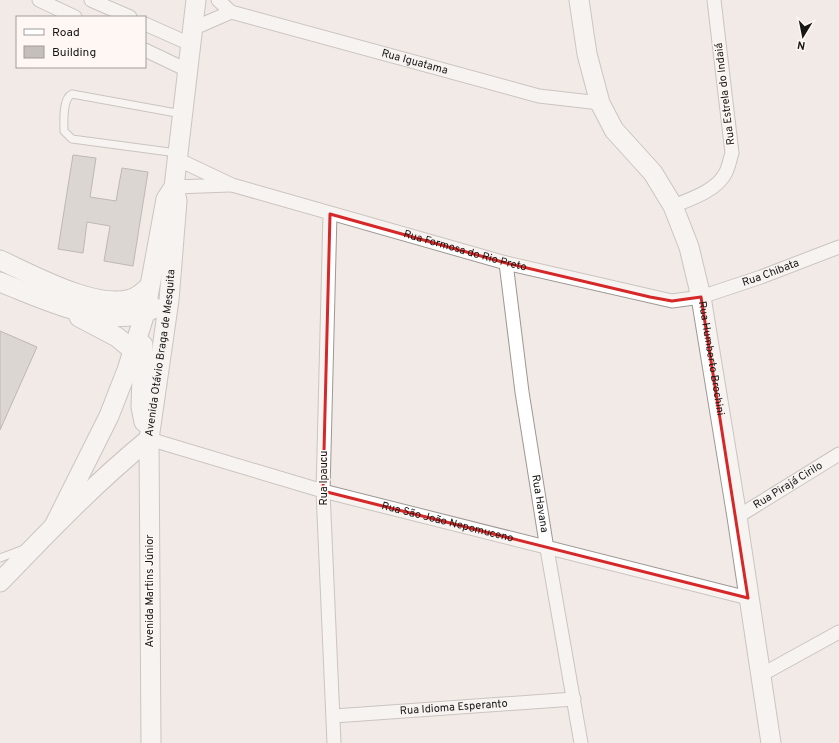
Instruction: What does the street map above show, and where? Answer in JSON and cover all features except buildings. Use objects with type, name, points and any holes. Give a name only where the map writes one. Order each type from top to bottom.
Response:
[{"type":"street","points":[[39,0],[73,16]]},
{"type":"street","points":[[91,0],[128,16]]},
{"type":"street","name":"Avenida Otávio Braga de Mesquita","points":[[0,582],[54,526],[126,457],[149,439],[169,300],[178,201],[174,187],[196,0]]},
{"type":"street","name":"Rua Iguatama","points":[[218,0],[231,12],[539,96],[600,103]]},
{"type":"street","name":"Rua Humberto Brochini","points":[[579,0],[587,54],[600,103],[614,130],[653,173],[673,206],[689,247],[701,297],[737,517],[771,743]]},
{"type":"street","name":"Rua Estrela do Indaiá","points":[[673,206],[694,198],[715,185],[726,173],[732,153],[714,0]]},
{"type":"street","points":[[146,24],[191,37],[231,12]]},
{"type":"street","points":[[146,50],[187,70]]},
{"type":"street","name":"Rua Formosa do Rio Preto","points":[[177,156],[232,186],[506,263],[672,301],[701,297]]},
{"type":"street","name":"Rua Formosa do Rio Preto","points":[[174,187],[232,186]]},
{"type":"street","name":"Avenida Otávio Braga de Mesquita","points":[[54,526],[138,354],[166,199],[174,187]]},
{"type":"street","name":"Rua Ipaucu","points":[[330,214],[323,491],[334,743]]},
{"type":"street","name":"Rua Chibata","points":[[701,297],[761,277],[839,247]]},
{"type":"street","points":[[0,260],[48,282],[102,300],[123,301],[134,298],[149,287]]},
{"type":"street","name":"Rua Havana","points":[[506,263],[522,392],[547,549],[581,743]]},
{"type":"street","points":[[0,282],[51,303],[111,334],[138,354],[141,406],[149,439]]},
{"type":"street","points":[[51,303],[96,315],[120,316],[145,313],[169,300]]},
{"type":"street","name":"Rua São João Nepomuceno","points":[[149,439],[323,491],[547,549],[748,598]]},
{"type":"street","name":"Avenida Martins Júnior","points":[[149,439],[151,743]]},
{"type":"street","name":"Rua Pirajá Cirilo","points":[[737,517],[839,454]]},
{"type":"street","points":[[761,675],[839,632]]},
{"type":"street","name":"Rua Idioma Esperanto","points":[[334,716],[574,699]]},
{"type":"lane","points":[[177,156],[72,139],[64,131],[64,121],[67,100],[72,94],[182,114]]},
{"type":"lane","points":[[0,558],[36,545]]},
{"type":"highlighted area","points":[[330,214],[506,263],[650,297],[672,301],[701,297],[748,598],[323,491]]}]
